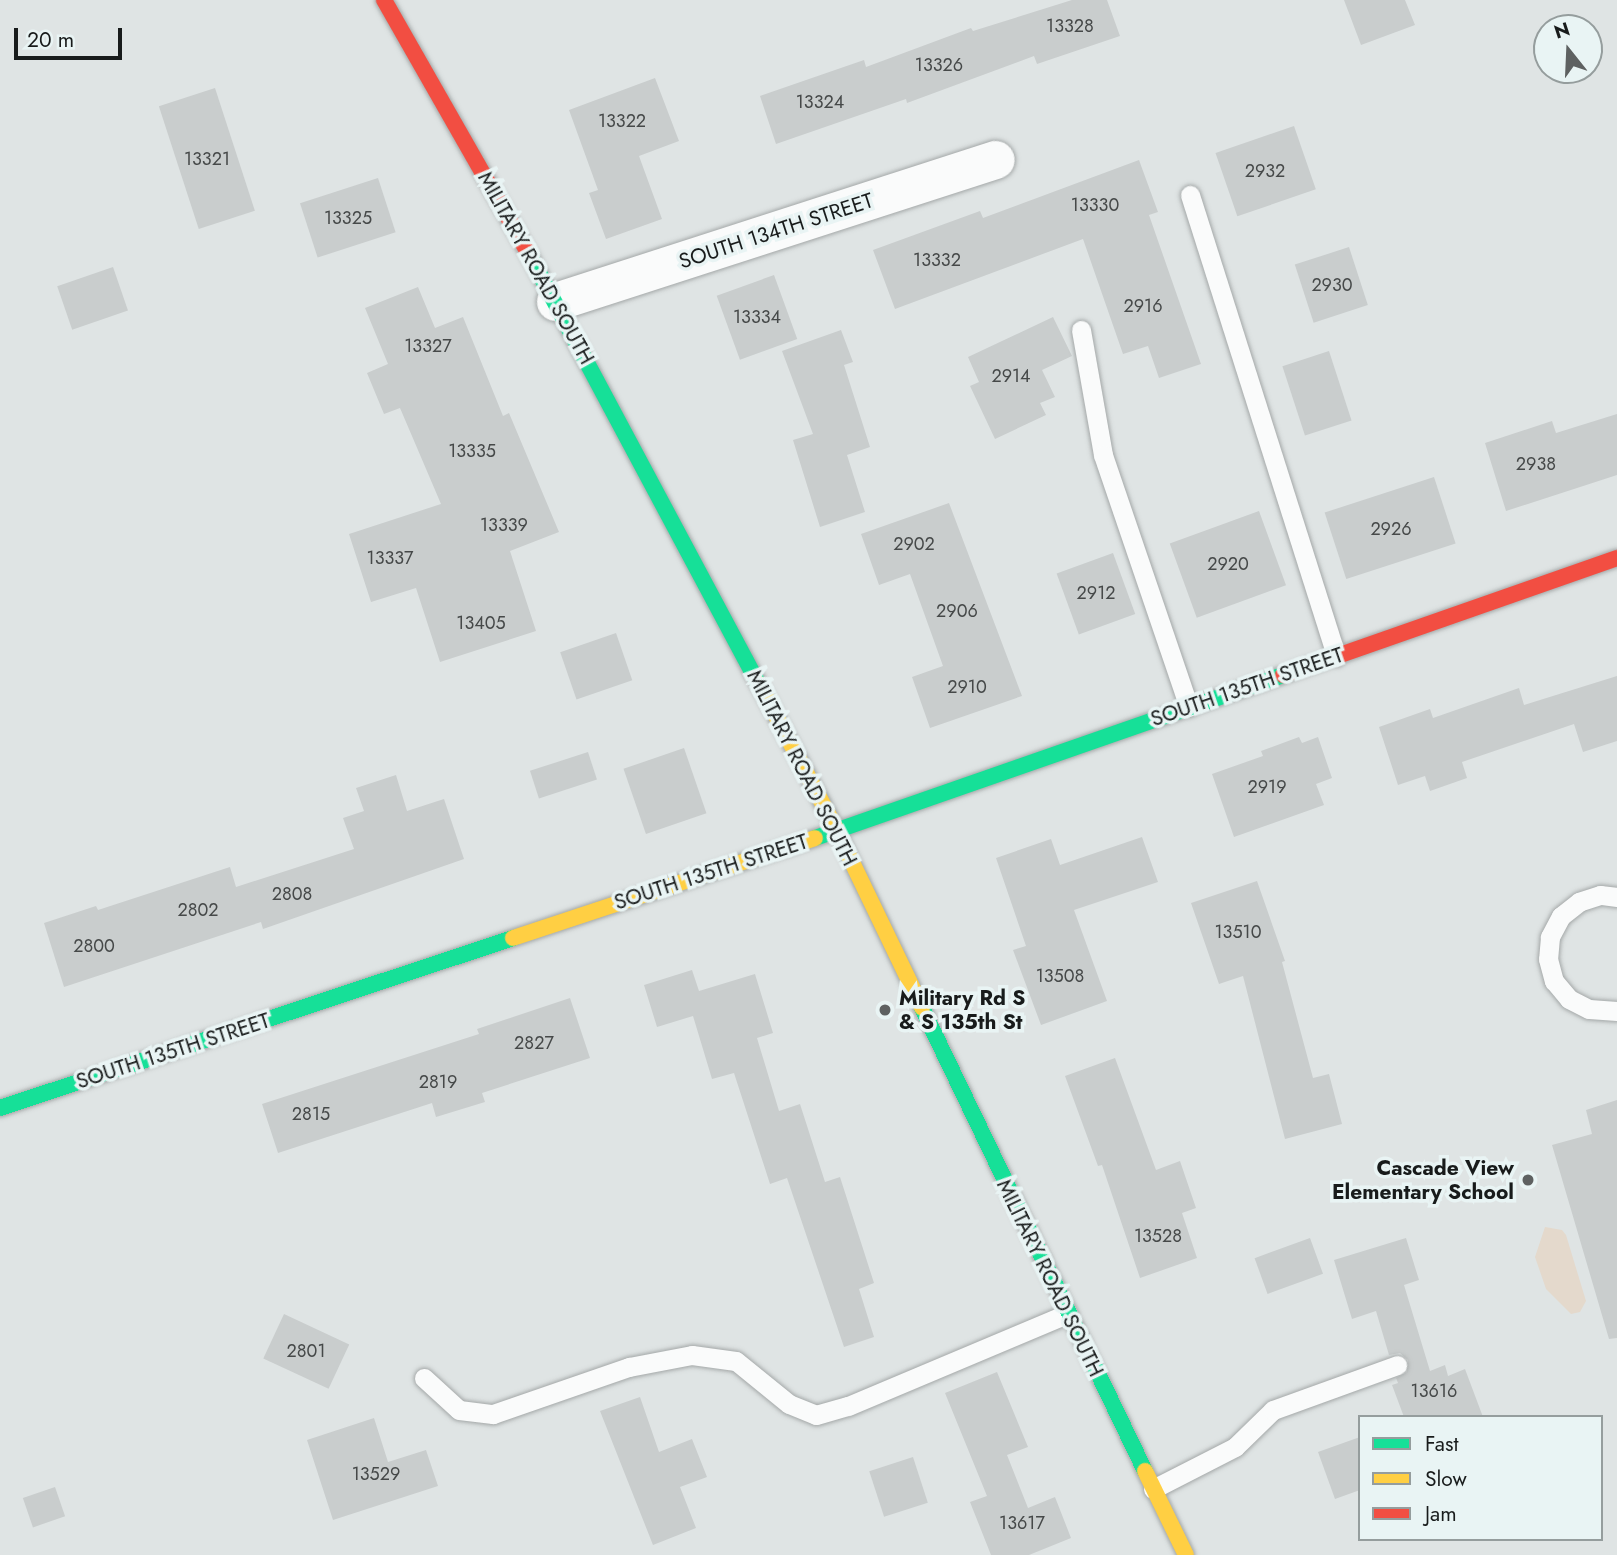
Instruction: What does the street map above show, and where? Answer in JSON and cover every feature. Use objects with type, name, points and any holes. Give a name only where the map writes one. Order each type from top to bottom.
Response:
[{"type":"street","name":"MILITARY ROAD SOUTH","points":[[384,0],[556,302],[837,831],[1185,1555]]},
{"type":"street","name":"SOUTH 134TH STREET","points":[[556,302],[996,160]]},
{"type":"street","name":"SOUTH 135TH STREET","points":[[0,1108],[837,831],[1617,558]]},
{"type":"lane","points":[[1190,195],[1336,656]]},
{"type":"lane","points":[[1081,330],[1103,455],[1189,707]]},
{"type":"lane","points":[[1617,897],[1600,895],[1579,902],[1561,916],[1550,937],[1548,959],[1554,981],[1569,999],[1589,1009],[1617,1011]]},
{"type":"lane","points":[[424,1378],[458,1410],[493,1414],[629,1367],[692,1354],[736,1361],[789,1404],[816,1415],[848,1406],[1067,1314]]},
{"type":"lane","points":[[1153,1489],[1235,1447],[1273,1410],[1397,1365]]},
{"type":"shaded area","points":[[1545,1227],[1562,1230],[1566,1235],[1586,1301],[1580,1312],[1571,1314],[1546,1289],[1535,1257]]},
{"type":"building","points":[[1072,0],[1107,0],[1120,36],[1037,64],[1034,56],[907,103],[906,99],[776,144],[760,96],[864,60],[866,67],[971,28],[973,31]]},
{"type":"building","points":[[1344,0],[1405,0],[1415,25],[1361,45]]},
{"type":"building","points":[[655,78],[679,141],[639,156],[662,219],[606,239],[589,193],[598,190],[569,110]]},
{"type":"building","points":[[215,88],[255,211],[199,229],[159,106]]},
{"type":"building","points":[[1294,126],[1316,189],[1237,216],[1216,153]]},
{"type":"building","points":[[1139,160],[1158,212],[1149,215],[1201,364],[1159,378],[1148,346],[1123,354],[1083,239],[895,309],[873,250],[980,211],[983,218]]},
{"type":"building","points":[[378,178],[396,232],[318,258],[300,203]]},
{"type":"building","points":[[1349,247],[1368,305],[1314,323],[1295,265]]},
{"type":"building","points":[[113,267],[128,310],[72,330],[57,286]]},
{"type":"building","points":[[774,275],[797,339],[740,360],[717,296]]},
{"type":"building","points":[[418,287],[435,328],[463,317],[503,416],[509,413],[559,532],[510,551],[536,631],[440,662],[416,588],[371,602],[349,534],[441,504],[400,408],[384,414],[367,373],[388,364],[365,308]]},
{"type":"building","points":[[1053,317],[1072,356],[1042,370],[1055,397],[1040,403],[1046,415],[995,439],[970,386],[979,382],[968,357]]},
{"type":"building","points":[[841,330],[853,362],[844,365],[870,447],[847,455],[865,512],[820,527],[793,440],[813,434],[782,351]]},
{"type":"building","points":[[1329,351],[1352,420],[1305,436],[1282,366]]},
{"type":"building","points":[[1617,414],[1617,475],[1506,511],[1485,443],[1552,421],[1556,433]]},
{"type":"building","points":[[1434,477],[1456,544],[1346,579],[1325,513]]},
{"type":"building","points":[[949,503],[1022,696],[930,728],[912,677],[943,666],[910,574],[879,585],[861,534]]},
{"type":"building","points":[[1259,511],[1286,585],[1197,618],[1170,543]]},
{"type":"building","points":[[1113,553],[1135,614],[1079,635],[1057,574]]},
{"type":"building","points":[[616,633],[632,680],[576,699],[560,652]]},
{"type":"building","points":[[1617,676],[1617,741],[1583,752],[1574,724],[1462,762],[1467,778],[1430,791],[1425,776],[1398,785],[1379,727],[1430,709],[1433,718],[1519,688],[1524,705]]},
{"type":"building","points":[[1299,737],[1302,743],[1318,737],[1332,778],[1316,784],[1324,805],[1234,837],[1212,774],[1263,756],[1261,751]]},
{"type":"building","points":[[684,748],[706,813],[646,834],[623,769]]},
{"type":"building","points":[[588,752],[597,780],[539,798],[530,771]]},
{"type":"building","points":[[396,775],[407,811],[444,799],[464,859],[263,929],[261,922],[64,987],[44,923],[96,906],[98,910],[230,867],[236,887],[354,849],[343,818],[364,811],[356,788]]},
{"type":"building","points":[[1142,837],[1158,882],[1074,910],[1107,1001],[1041,1025],[1013,950],[1026,946],[996,858],[1051,839],[1060,865]]},
{"type":"building","points":[[1257,881],[1285,961],[1282,962],[1313,1078],[1329,1074],[1342,1124],[1285,1139],[1243,976],[1219,984],[1191,903]]},
{"type":"building","points":[[692,970],[699,991],[755,974],[773,1033],[757,1038],[779,1111],[800,1104],[825,1182],[840,1177],[874,1283],[859,1289],[874,1337],[844,1347],[787,1178],[770,1184],[734,1073],[712,1079],[693,1016],[657,1027],[644,985]]},
{"type":"building","points":[[570,998],[590,1058],[482,1093],[485,1102],[436,1117],[432,1103],[278,1153],[262,1104],[479,1034],[477,1029]]},
{"type":"building","points":[[1115,1058],[1156,1170],[1180,1161],[1196,1208],[1182,1213],[1197,1258],[1140,1278],[1102,1165],[1098,1166],[1065,1076]]},
{"type":"building","points":[[1617,1100],[1617,1338],[1609,1339],[1552,1145],[1592,1134],[1586,1110]]},
{"type":"building","points":[[1310,1238],[1323,1274],[1268,1294],[1255,1258]]},
{"type":"building","points":[[1406,1238],[1419,1280],[1404,1285],[1430,1371],[1445,1365],[1448,1376],[1465,1369],[1482,1415],[1403,1415],[1392,1385],[1398,1383],[1396,1378],[1407,1372],[1408,1360],[1400,1353],[1389,1355],[1376,1311],[1352,1319],[1334,1260]]},
{"type":"building","points":[[284,1314],[349,1344],[329,1389],[263,1358]]},
{"type":"building","points":[[997,1372],[1028,1447],[1007,1455],[1028,1508],[1055,1497],[1071,1538],[1029,1555],[991,1555],[970,1502],[987,1496],[945,1393]]},
{"type":"building","points":[[640,1397],[659,1452],[692,1439],[707,1477],[680,1487],[696,1528],[653,1545],[600,1411]]},
{"type":"building","points":[[374,1418],[388,1462],[426,1450],[438,1486],[333,1520],[307,1440]]},
{"type":"building","points":[[1358,1438],[1358,1491],[1335,1499],[1318,1452]]},
{"type":"building","points":[[913,1457],[928,1503],[884,1517],[869,1471]]},
{"type":"building","points":[[55,1487],[65,1516],[33,1527],[23,1498]]},
{"type":"traffic: fast","points":[[530,256],[759,684]]},
{"type":"traffic: fast","points":[[815,838],[1283,675]]},
{"type":"traffic: fast","points":[[0,1108],[513,938]]},
{"type":"traffic: fast","points":[[922,1008],[1145,1471]]},
{"type":"traffic: slow","points":[[759,684],[837,831],[922,1008]]},
{"type":"traffic: slow","points":[[513,938],[815,838]]},
{"type":"traffic: slow","points":[[1145,1471],[1186,1555]]},
{"type":"traffic: jam","points":[[384,0],[530,256]]},
{"type":"traffic: jam","points":[[1283,675],[1617,558]]},
{"type":"place","name":"Military Rd S & S 135th St","points":[[885,1010]]},
{"type":"place","name":"Cascade View Elementary School","points":[[1528,1180]]}]
